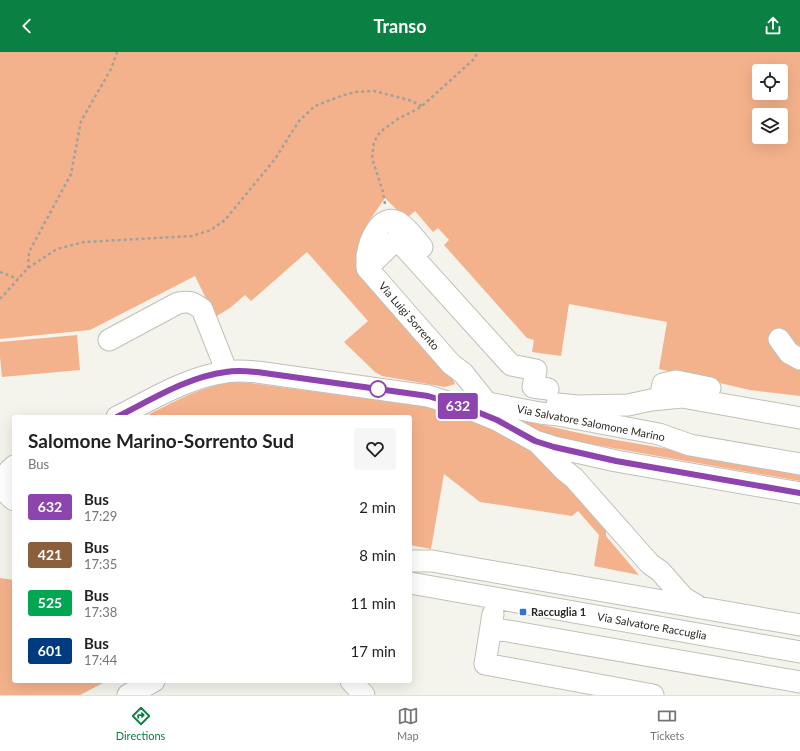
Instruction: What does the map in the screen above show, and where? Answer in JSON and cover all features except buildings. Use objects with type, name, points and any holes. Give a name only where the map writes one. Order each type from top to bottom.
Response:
[{"type":"street","points":[[367,268],[367,255],[371,240],[381,224],[388,221],[394,221],[403,225],[516,354],[537,358]]},
{"type":"street","points":[[367,268],[397,239],[511,365],[536,370],[533,387],[548,390]]},
{"type":"street","name":"Via Luigi Sorrento","points":[[367,268],[451,364],[462,373],[471,404]]},
{"type":"street","points":[[109,340],[178,303],[194,303],[202,309],[227,372]]},
{"type":"street","points":[[779,339],[789,353],[800,359]]},
{"type":"street","name":"Via Salvatore Salomone Marino","points":[[121,415],[199,378],[227,372],[257,372],[428,396],[471,404],[497,420],[521,424],[554,447],[616,461],[800,493]]},
{"type":"street","points":[[660,399],[663,384],[676,381],[748,397],[800,405]]},
{"type":"street","points":[[698,607],[684,598],[660,571],[650,564],[574,478],[564,470],[521,424],[540,413],[542,408],[553,404],[578,406],[628,405],[682,396],[800,418]]},
{"type":"street","name":"Via Salvatore Salomone Marino","points":[[540,413],[659,434],[690,445],[800,464]]},
{"type":"street","points":[[574,478],[573,461],[580,452]]},
{"type":"street","points":[[0,472],[12,467]]},
{"type":"street","points":[[12,468],[6,475],[4,481],[4,487],[12,498]]},
{"type":"street","points":[[0,499],[12,500]]},
{"type":"street","points":[[412,561],[432,561],[800,625]]},
{"type":"street","points":[[646,598],[652,591],[656,580],[650,564]]},
{"type":"street","name":"Via Salvatore Raccuglia","points":[[412,583],[800,652]]},
{"type":"street","points":[[496,598],[485,664],[653,695]]},
{"type":"street","points":[[491,628],[800,682]]},
{"type":"street","points":[[128,695],[150,683]]},
{"type":"street","points":[[353,683],[364,695]]},
{"type":"path","points":[[28,268],[29,252],[71,174],[81,121],[111,69],[117,52]]},
{"type":"path","points":[[388,221],[383,192],[372,158],[374,142],[380,132],[399,118],[422,106],[474,59],[478,52]]},
{"type":"path","points":[[0,299],[28,268],[57,249],[84,242],[192,236],[211,230],[225,220],[275,159],[299,121],[315,106],[340,96],[356,92],[374,91],[409,100],[422,106]]},
{"type":"path","points":[[0,272],[18,279]]},
{"type":"shaded area","points":[[0,52],[800,52],[800,396],[750,390],[659,369],[667,322],[569,304],[561,356],[532,352],[534,340],[527,338],[444,245],[449,240],[438,228],[433,232],[415,211],[406,219],[385,198],[369,221],[362,240],[452,377],[455,384],[445,387],[382,376],[375,372],[344,342],[368,321],[307,252],[251,301],[245,295],[230,308],[215,317],[195,276],[90,330],[0,339]]},
{"type":"shaded area","points":[[77,335],[80,370],[2,377],[0,342]]},
{"type":"shaded area","points":[[235,382],[251,383],[443,409],[509,435],[539,456],[606,527],[606,536],[639,575],[594,566],[599,535],[578,511],[572,516],[480,502],[444,474],[431,549],[412,545],[412,415],[148,415],[200,390]]},
{"type":"shaded area","points":[[525,421],[593,436],[674,450],[800,475],[800,481],[545,436],[523,423]]},
{"type":"shaded area","points":[[0,578],[12,580],[12,683],[103,683],[80,695],[0,695]]},
{"type":"bus line","name":"632","points":[[121,415],[199,378],[227,372],[257,372],[428,396],[470,409],[497,420],[535,441],[554,447],[616,461],[800,493]]},
{"type":"place","name":"Raccuglia 1","points":[[523,612]]}]
